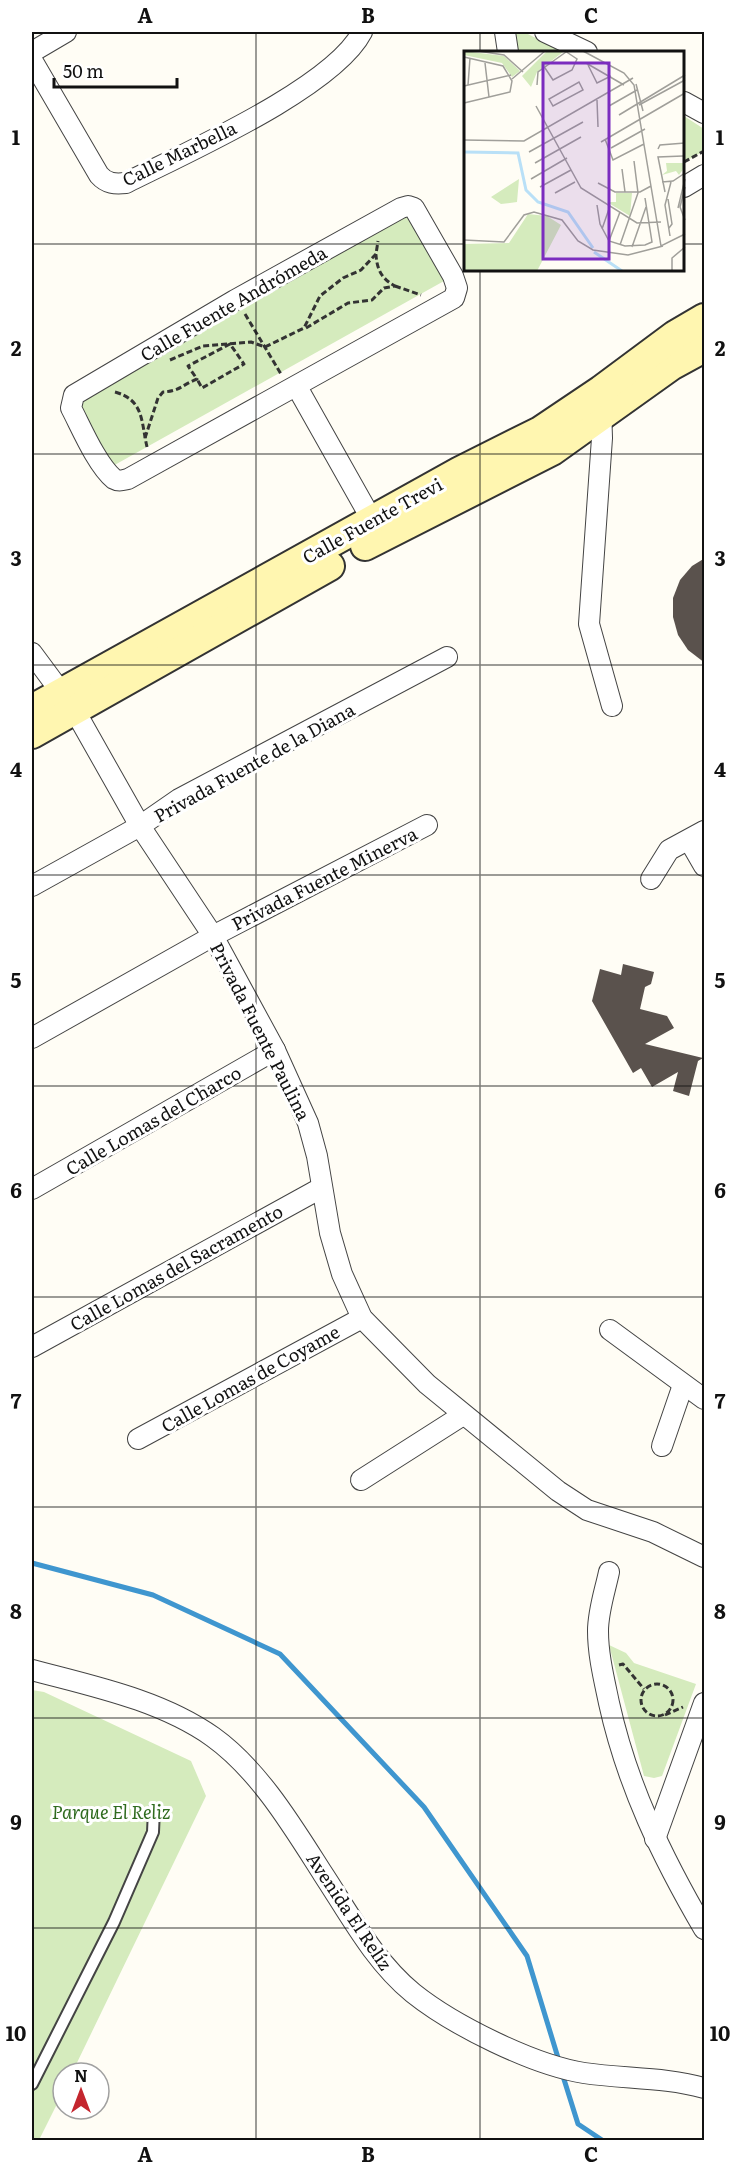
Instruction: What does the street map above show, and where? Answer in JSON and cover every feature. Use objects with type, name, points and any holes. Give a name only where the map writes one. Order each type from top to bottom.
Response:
[{"type":"street","points":[[32,52],[66,32]]},
{"type":"street","name":"Calle Marbella","points":[[32,60],[99,176],[109,183],[118,184],[126,183],[271,107],[323,73],[354,47],[362,32]]},
{"type":"street","points":[[505,32],[508,51]]},
{"type":"street","points":[[545,32],[585,51]]},
{"type":"street","points":[[685,103],[705,113]]},
{"type":"street","points":[[685,186],[705,175]]},
{"type":"street","name":"Calle Fuente Andrómeda","points":[[401,208],[414,208],[453,276],[457,288],[455,295],[294,378],[121,481],[113,478],[101,461],[70,405],[79,391],[225,306],[401,208]]},
{"type":"street","name":"Calle Fuente Trevi","points":[[601,403],[640,359],[705,318]]},
{"type":"street","name":"Calle Fuente Trevi","points":[[32,735],[68,701],[377,528],[460,471],[601,403],[705,348]]},
{"type":"street","points":[[294,378],[377,528]]},
{"type":"street","points":[[601,403],[590,624],[612,706]]},
{"type":"street","name":"Privada Fuente Paulina","points":[[32,653],[68,701],[140,826],[213,936],[275,1050],[308,1123],[317,1156],[330,1233],[342,1274],[362,1317],[390,1349],[463,1415],[558,1491],[587,1510],[653,1532],[705,1557]]},
{"type":"street","name":"Privada Fuente de la Diana","points":[[32,886],[140,826],[179,799],[447,657]]},
{"type":"street","name":"Calle Fuente Trevi","points":[[32,709],[68,701]]},
{"type":"street","name":"Privada Fuente Minerva","points":[[32,1038],[213,936],[427,825]]},
{"type":"street","points":[[651,879],[669,850],[697,836],[705,866]]},
{"type":"street","name":"Calle Lomas del Charco","points":[[32,1190],[275,1050]]},
{"type":"street","name":"Calle Lomas del Sacramento","points":[[32,1347],[321,1188]]},
{"type":"street","name":"Calle Lomas de Coyame","points":[[138,1439],[362,1317]]},
{"type":"street","points":[[610,1330],[705,1399]]},
{"type":"street","points":[[662,1446],[683,1385]]},
{"type":"street","points":[[361,1480],[463,1415]]},
{"type":"street","points":[[609,1572],[598,1629],[602,1673],[632,1788],[655,1839],[705,1929]]},
{"type":"street","name":"Avenida El Relíz","points":[[32,1670],[109,1690],[183,1719],[214,1738],[259,1784],[299,1836],[382,1963],[413,1993],[439,2011],[476,2031],[561,2069],[668,2080],[705,2088]]},
{"type":"street","points":[[655,1839],[705,1703]]},
{"type":"lane","points":[[32,2084],[114,1922],[153,1832],[154,1810]]},
{"type":"path","points":[[685,161],[705,151]]},
{"type":"path","points":[[378,240],[376,254],[378,270],[387,282],[421,295]]},
{"type":"path","points":[[304,328],[320,296],[343,278],[361,270],[376,254]]},
{"type":"path","points":[[165,362],[203,346],[252,342],[265,347],[348,303],[372,300],[384,288],[395,286]]},
{"type":"path","points":[[411,300],[429,290]]},
{"type":"path","points":[[240,305],[281,374],[294,378]]},
{"type":"path","points":[[230,344],[244,364],[202,388],[188,366],[230,344]]},
{"type":"path","points":[[271,380],[281,374]]},
{"type":"path","points":[[145,438],[158,398],[163,392],[176,392],[197,380]]},
{"type":"path","points":[[109,390],[131,397],[140,410],[147,447]]},
{"type":"path","points":[[138,452],[158,442]]},
{"type":"path","points":[[615,1667],[623,1664],[644,1689]]},
{"type":"path","points":[[654,1684],[670,1691],[673,1701],[669,1711],[662,1716],[650,1714],[642,1698],[644,1689],[654,1684]]},
{"type":"green space","points":[[517,33],[526,33],[561,51],[516,51],[513,44]]},
{"type":"green space","points":[[685,117],[704,129],[704,151],[685,161]]},
{"type":"green space","points":[[406,216],[412,221],[444,281],[111,467],[75,400]]},
{"type":"green space","points":[[609,1645],[626,1653],[634,1663],[696,1684],[662,1776],[654,1778],[644,1776]]},
{"type":"green space","name":"Parque El Reliz","points":[[32,1690],[44,1692],[191,1761],[206,1796],[78,2061],[51,2061],[51,2116],[39,2140],[32,2140]]},
{"type":"building","points":[[705,558],[705,663],[688,650],[678,635],[673,617],[673,598],[680,580],[692,566]]},
{"type":"building","points":[[623,964],[654,972],[651,984],[645,987],[640,1009],[667,1016],[674,1028],[645,1044],[703,1058],[698,1061],[689,1096],[673,1091],[678,1072],[652,1087],[641,1068],[633,1073],[592,1001],[600,969],[621,975]]},
{"type":"waterway","points":[[32,1563],[153,1595],[280,1654],[424,1807],[527,1956],[559,2061]]},
{"type":"waterway","points":[[562,2073],[578,2124],[602,2140]]}]
